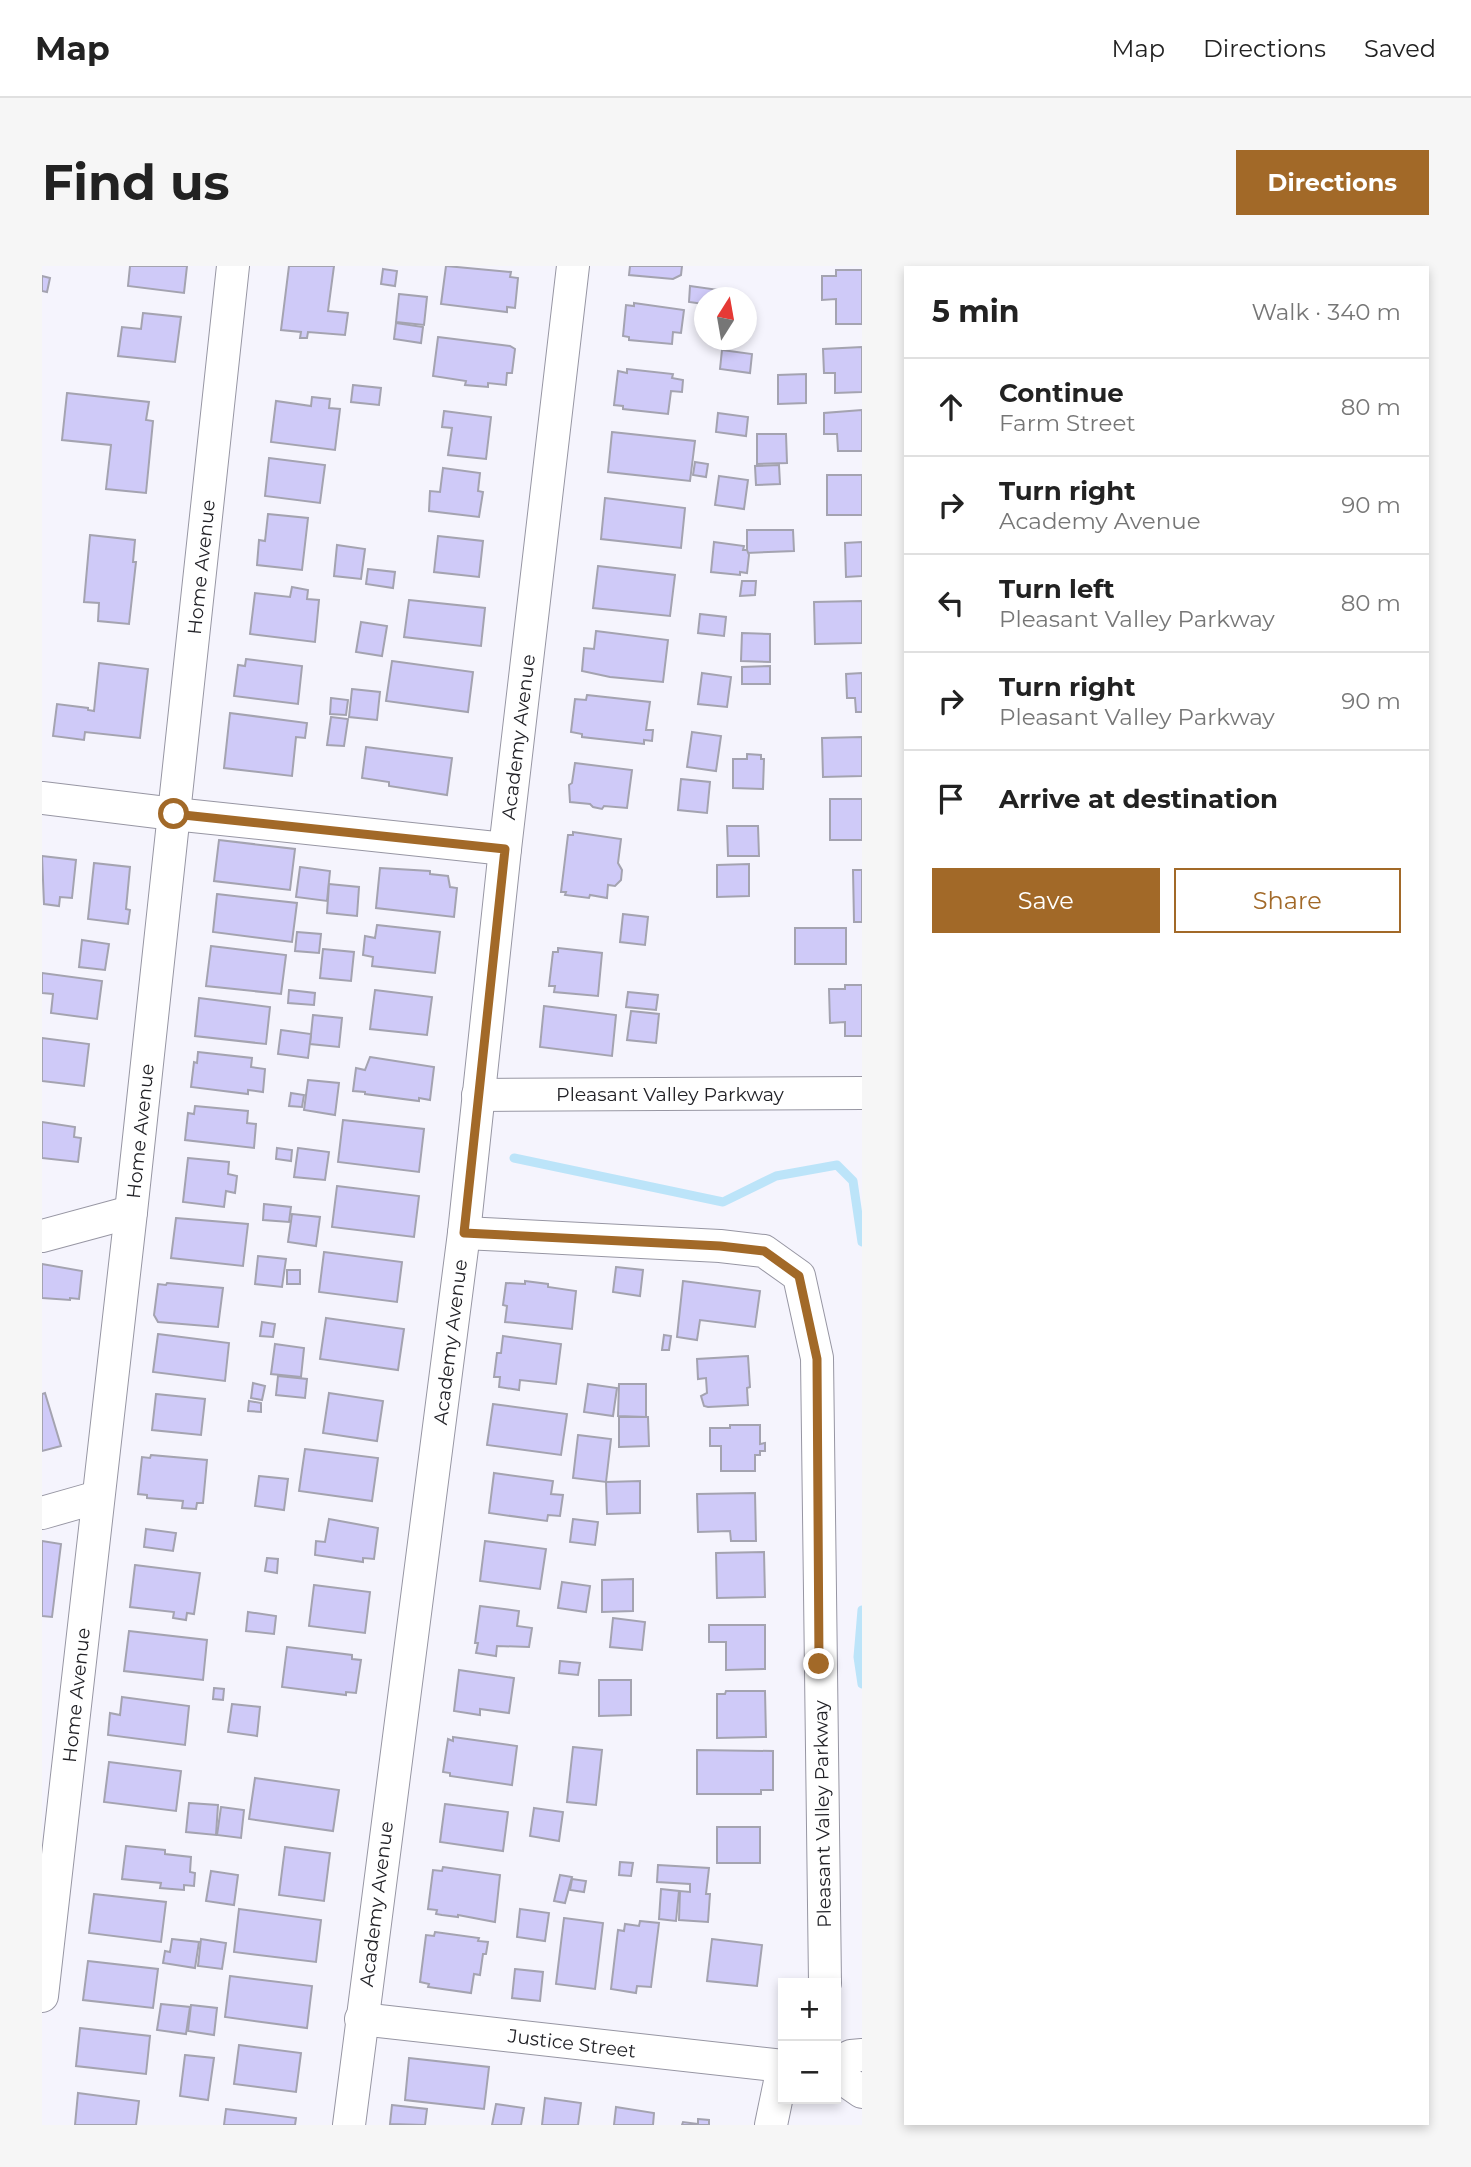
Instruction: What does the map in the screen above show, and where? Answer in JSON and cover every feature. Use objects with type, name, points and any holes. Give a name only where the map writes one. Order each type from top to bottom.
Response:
[{"type":"street","name":"Home Avenue","points":[[42,1996],[131,1212],[233,266]]},
{"type":"street","name":"Academy Avenue","points":[[349,2125],[464,1233],[505,849],[573,266]]},
{"type":"street","points":[[42,797],[174,814],[505,849]]},
{"type":"street","name":"Pleasant Valley Parkway","points":[[478,1095],[862,1093]]},
{"type":"street","points":[[42,1236],[131,1212]]},
{"type":"street","name":"Pleasant Valley Parkway","points":[[464,1233],[720,1246],[764,1251],[799,1276],[817,1359],[825,1978]]},
{"type":"street","points":[[42,1513],[98,1497]]},
{"type":"street","name":"Justice Street","points":[[361,2019],[778,2066]]},
{"type":"street","points":[[841,2061],[862,2055]]},
{"type":"street","points":[[841,2077],[862,2092]]},
{"type":"street","points":[[771,2125],[778,2091]]},
{"type":"building","points":[[130,266],[187,266],[184,293],[128,286]]},
{"type":"building","points":[[289,266],[334,266],[328,311],[348,313],[345,335],[308,332],[307,338],[300,338],[301,332],[281,330]]},
{"type":"building","points":[[446,266],[511,272],[510,277],[518,278],[515,308],[507,307],[507,312],[441,304]]},
{"type":"building","points":[[630,266],[682,266],[681,275],[673,279],[629,275]]},
{"type":"building","points":[[383,269],[397,271],[395,286],[381,284]]},
{"type":"building","points":[[836,270],[862,270],[862,324],[836,324],[836,299],[822,300],[822,276],[836,276]]},
{"type":"building","points":[[42,276],[50,278],[47,292],[42,291]]},
{"type":"building","points":[[690,286],[697,287],[694,287],[694,303],[689,302]]},
{"type":"building","points":[[399,294],[427,297],[424,325],[396,322]]},
{"type":"building","points":[[634,303],[684,310],[681,333],[673,332],[672,344],[629,340],[629,337],[623,336],[626,305],[634,306]]},
{"type":"building","points":[[143,313],[181,317],[175,362],[118,356],[122,327],[141,329]]},
{"type":"building","points":[[396,323],[423,327],[421,343],[394,339]]},
{"type":"building","points":[[438,337],[510,346],[515,349],[512,373],[507,373],[506,385],[465,385],[466,381],[433,376]]},
{"type":"building","points":[[862,347],[862,392],[835,393],[835,373],[824,373],[823,349]]},
{"type":"building","points":[[722,350],[752,354],[750,373],[720,369]]},
{"type":"building","points":[[627,369],[673,374],[672,378],[683,380],[682,392],[671,391],[668,414],[623,409],[623,406],[614,405],[618,371],[627,373]]},
{"type":"building","points":[[806,374],[806,403],[778,404],[778,375]]},
{"type":"building","points":[[353,385],[381,388],[379,405],[351,402]]},
{"type":"building","points":[[67,393],[149,402],[146,420],[153,421],[146,493],[106,489],[111,445],[62,440]]},
{"type":"building","points":[[312,397],[330,399],[329,408],[340,409],[335,450],[271,442],[276,401],[311,406]]},
{"type":"building","points":[[862,410],[862,451],[838,451],[837,434],[824,434],[824,413]]},
{"type":"building","points":[[444,411],[491,417],[486,459],[448,455],[452,428],[442,427]]},
{"type":"building","points":[[718,413],[748,417],[746,436],[716,432]]},
{"type":"building","points":[[612,432],[695,441],[690,481],[608,472]]},
{"type":"building","points":[[757,434],[786,434],[787,463],[757,464]]},
{"type":"building","points":[[269,458],[325,465],[320,503],[265,496]]},
{"type":"building","points":[[695,462],[708,464],[706,477],[693,475]]},
{"type":"building","points":[[779,465],[780,484],[756,485],[755,466]]},
{"type":"building","points":[[443,468],[480,473],[478,491],[483,492],[479,517],[429,511],[430,491],[440,492]]},
{"type":"building","points":[[827,475],[862,475],[862,515],[827,515]]},
{"type":"building","points":[[719,476],[748,480],[744,509],[715,505]]},
{"type":"building","points":[[605,498],[685,508],[681,548],[601,539]]},
{"type":"building","points":[[268,514],[308,518],[302,570],[257,565],[259,540],[265,541]]},
{"type":"building","points":[[747,530],[793,530],[794,551],[747,553]]},
{"type":"building","points":[[90,535],[135,540],[133,562],[136,562],[129,624],[98,621],[99,603],[84,602]]},
{"type":"building","points":[[438,536],[483,541],[479,577],[434,572]]},
{"type":"building","points":[[714,542],[744,546],[743,550],[747,550],[749,555],[747,573],[740,572],[740,575],[711,572]]},
{"type":"building","points":[[862,542],[862,576],[846,577],[845,543]]},
{"type":"building","points":[[337,545],[365,549],[361,579],[334,576]]},
{"type":"building","points":[[598,566],[675,575],[670,616],[593,608]]},
{"type":"building","points":[[368,569],[395,572],[393,588],[366,584]]},
{"type":"building","points":[[742,581],[756,581],[755,595],[740,596]]},
{"type":"building","points":[[292,587],[308,590],[307,599],[319,600],[315,642],[250,634],[255,593],[290,597]]},
{"type":"building","points":[[409,600],[485,608],[481,646],[404,637]]},
{"type":"building","points":[[862,601],[862,643],[815,644],[814,602]]},
{"type":"building","points":[[700,614],[726,617],[724,636],[698,633]]},
{"type":"building","points":[[361,622],[387,626],[382,656],[356,652]]},
{"type":"building","points":[[596,631],[668,640],[663,682],[610,677],[582,671],[584,648],[594,649]]},
{"type":"building","points":[[742,633],[770,634],[770,662],[741,661]]},
{"type":"building","points":[[246,659],[302,666],[298,704],[234,696],[238,665],[245,666]]},
{"type":"building","points":[[392,661],[473,672],[468,712],[386,701]]},
{"type":"building","points":[[99,663],[148,669],[140,738],[85,732],[84,740],[53,736],[57,704],[94,711]]},
{"type":"building","points":[[770,666],[770,684],[742,684],[742,667]]},
{"type":"building","points":[[702,673],[731,677],[727,707],[698,704]]},
{"type":"building","points":[[862,673],[862,712],[856,712],[855,698],[847,698],[846,674]]},
{"type":"building","points":[[352,689],[380,692],[377,720],[349,717]]},
{"type":"building","points":[[587,695],[650,702],[646,730],[653,730],[652,741],[644,740],[644,744],[582,737],[582,734],[571,732],[575,699],[586,700]]},
{"type":"building","points":[[331,698],[348,700],[346,715],[330,714]]},
{"type":"building","points":[[230,713],[307,723],[305,738],[296,737],[292,776],[224,768]]},
{"type":"building","points":[[331,717],[348,719],[344,746],[327,745]]},
{"type":"building","points":[[692,732],[721,736],[716,771],[687,767]]},
{"type":"building","points":[[862,737],[862,776],[823,777],[822,738]]},
{"type":"building","points":[[366,747],[452,758],[447,795],[389,786],[389,782],[362,778]]},
{"type":"building","points":[[747,754],[761,755],[761,759],[764,759],[763,789],[733,788],[733,759],[747,759]]},
{"type":"building","points":[[575,763],[632,770],[627,808],[604,806],[602,809],[590,804],[570,802],[569,785],[572,783]]},
{"type":"building","points":[[681,779],[710,782],[707,813],[678,810]]},
{"type":"building","points":[[830,799],[862,799],[862,840],[830,840]]},
{"type":"building","points":[[727,826],[758,826],[759,856],[728,856]]},
{"type":"building","points":[[573,832],[621,839],[618,863],[622,870],[621,880],[615,886],[608,885],[607,898],[565,895],[566,892],[561,892],[568,835],[573,835]]},
{"type":"building","points":[[219,840],[295,849],[290,890],[214,881]]},
{"type":"building","points":[[42,856],[76,860],[72,898],[60,897],[59,906],[44,904]]},
{"type":"building","points":[[94,863],[130,867],[126,909],[130,910],[128,924],[88,919]]},
{"type":"building","points":[[749,864],[749,896],[717,897],[717,865]]},
{"type":"building","points":[[300,867],[330,871],[327,901],[296,897]]},
{"type":"building","points":[[380,868],[430,871],[430,874],[448,876],[450,887],[457,888],[454,917],[376,908]]},
{"type":"building","points":[[853,870],[862,870],[862,922],[854,922]]},
{"type":"building","points":[[329,884],[359,887],[357,916],[327,913]]},
{"type":"building","points":[[217,894],[297,903],[292,942],[213,932]]},
{"type":"building","points":[[623,914],[648,917],[645,945],[620,942]]},
{"type":"building","points":[[377,925],[440,932],[435,973],[372,966],[373,957],[363,955],[365,936],[375,938]]},
{"type":"building","points":[[795,928],[846,928],[846,964],[795,964]]},
{"type":"building","points":[[297,932],[321,934],[319,953],[295,951]]},
{"type":"building","points":[[82,940],[109,944],[105,970],[79,967]]},
{"type":"building","points":[[211,946],[286,955],[281,994],[206,986]]},
{"type":"building","points":[[558,948],[602,953],[598,996],[554,992],[555,986],[549,986],[553,952],[558,952]]},
{"type":"building","points":[[323,949],[354,952],[351,981],[320,978]]},
{"type":"building","points":[[42,973],[102,981],[97,1019],[51,1013],[53,994],[42,993]]},
{"type":"building","points":[[845,985],[862,985],[862,1036],[845,1036],[845,1022],[830,1023],[829,989],[845,989]]},
{"type":"building","points":[[289,990],[315,993],[314,1005],[288,1003]]},
{"type":"building","points":[[375,990],[432,997],[427,1035],[370,1029]]},
{"type":"building","points":[[628,992],[658,995],[656,1010],[626,1007]]},
{"type":"building","points":[[199,998],[270,1007],[266,1044],[195,1036]]},
{"type":"building","points":[[544,1006],[616,1015],[612,1056],[540,1047]]},
{"type":"building","points":[[631,1011],[659,1014],[656,1043],[627,1040]]},
{"type":"building","points":[[313,1015],[342,1018],[339,1047],[310,1044]]},
{"type":"building","points":[[281,1030],[311,1034],[308,1058],[278,1054]]},
{"type":"building","points":[[42,1038],[89,1044],[84,1086],[42,1081]]},
{"type":"building","points":[[198,1052],[252,1058],[251,1067],[265,1069],[263,1092],[248,1090],[248,1094],[191,1087]]},
{"type":"building","points":[[370,1057],[434,1067],[430,1100],[419,1098],[419,1101],[353,1091],[356,1068],[365,1070]]},
{"type":"building","points":[[308,1080],[339,1083],[335,1115],[304,1110]]},
{"type":"building","points":[[291,1093],[304,1095],[302,1107],[289,1106]]},
{"type":"building","points":[[195,1106],[248,1111],[247,1123],[256,1124],[254,1148],[185,1140],[188,1113],[194,1114]]},
{"type":"building","points":[[343,1120],[424,1129],[419,1172],[338,1162]]},
{"type":"building","points":[[42,1122],[75,1127],[74,1137],[81,1138],[78,1162],[42,1158]]},
{"type":"building","points":[[277,1148],[292,1150],[291,1161],[276,1159]]},
{"type":"building","points":[[298,1148],[329,1152],[325,1180],[294,1177]]},
{"type":"building","points":[[188,1158],[229,1162],[228,1174],[237,1176],[235,1193],[226,1191],[224,1207],[183,1202]]},
{"type":"building","points":[[337,1186],[419,1196],[414,1237],[332,1227]]},
{"type":"building","points":[[264,1204],[291,1207],[289,1222],[263,1220]]},
{"type":"building","points":[[292,1214],[320,1217],[316,1246],[288,1242]]},
{"type":"building","points":[[176,1218],[248,1224],[243,1266],[171,1258]]},
{"type":"building","points":[[324,1252],[402,1262],[397,1302],[319,1292]]},
{"type":"building","points":[[258,1256],[286,1259],[282,1287],[255,1284]]},
{"type":"building","points":[[42,1264],[82,1271],[79,1299],[42,1298]]},
{"type":"building","points":[[616,1267],[643,1270],[640,1296],[613,1292]]},
{"type":"building","points":[[287,1270],[300,1270],[300,1284],[287,1284]]},
{"type":"building","points":[[525,1281],[576,1291],[572,1329],[505,1322],[507,1306],[503,1305],[506,1283],[525,1284]]},
{"type":"building","points":[[683,1281],[760,1291],[755,1327],[700,1320],[697,1340],[677,1337]]},
{"type":"building","points":[[158,1284],[223,1288],[218,1327],[158,1322],[154,1315]]},
{"type":"building","points":[[326,1318],[404,1329],[398,1370],[320,1359]]},
{"type":"building","points":[[262,1322],[275,1324],[273,1337],[260,1336]]},
{"type":"building","points":[[158,1334],[229,1343],[225,1381],[153,1372]]},
{"type":"building","points":[[664,1335],[671,1336],[669,1350],[662,1350]]},
{"type":"building","points":[[503,1336],[561,1344],[556,1384],[520,1380],[519,1390],[499,1387],[500,1377],[494,1377],[497,1353],[501,1353]]},
{"type":"building","points":[[275,1344],[304,1348],[301,1377],[271,1374]]},
{"type":"building","points":[[748,1356],[748,1405],[704,1406],[701,1396],[707,1393],[706,1378],[698,1379],[697,1359]]},
{"type":"building","points":[[278,1376],[307,1379],[305,1398],[276,1395]]},
{"type":"building","points":[[253,1383],[265,1386],[262,1400],[251,1398]]},
{"type":"building","points":[[588,1384],[617,1388],[613,1416],[584,1412]]},
{"type":"building","points":[[619,1384],[646,1384],[646,1417],[618,1416]]},
{"type":"building","points":[[45,1393],[61,1446],[42,1451],[42,1394]]},
{"type":"building","points":[[329,1393],[383,1401],[377,1441],[323,1433]]},
{"type":"building","points":[[156,1394],[205,1399],[201,1435],[152,1430]]},
{"type":"building","points":[[249,1401],[261,1403],[261,1412],[248,1411]]},
{"type":"building","points":[[493,1404],[567,1414],[561,1455],[487,1445]]},
{"type":"building","points":[[619,1417],[648,1417],[649,1446],[619,1447]]},
{"type":"building","points":[[730,1425],[760,1425],[760,1444],[765,1443],[765,1451],[755,1455],[755,1471],[721,1471],[721,1446],[710,1446],[710,1428],[730,1428]]},
{"type":"building","points":[[578,1435],[611,1439],[606,1482],[573,1478]]},
{"type":"building","points":[[305,1449],[378,1458],[372,1501],[299,1491]]},
{"type":"building","points":[[151,1455],[207,1460],[203,1503],[197,1503],[196,1509],[182,1508],[183,1501],[147,1498],[147,1495],[138,1494],[142,1457],[150,1458]]},
{"type":"building","points":[[494,1473],[553,1481],[551,1494],[563,1495],[560,1516],[548,1515],[547,1521],[489,1513]]},
{"type":"building","points":[[259,1476],[288,1479],[284,1510],[255,1506]]},
{"type":"building","points":[[640,1481],[640,1513],[607,1514],[606,1482]]},
{"type":"building","points":[[755,1493],[756,1541],[731,1541],[730,1531],[698,1532],[697,1494]]},
{"type":"building","points":[[329,1519],[378,1528],[374,1559],[363,1558],[363,1562],[315,1555],[316,1541],[325,1542]]},
{"type":"building","points":[[573,1519],[598,1522],[595,1545],[570,1542]]},
{"type":"building","points":[[146,1529],[176,1533],[173,1551],[144,1547]]},
{"type":"building","points":[[42,1541],[61,1544],[52,1617],[42,1616]]},
{"type":"building","points":[[485,1541],[546,1549],[540,1589],[480,1581]]},
{"type":"building","points":[[764,1552],[765,1597],[717,1598],[716,1553]]},
{"type":"building","points":[[267,1558],[278,1559],[277,1573],[265,1571]]},
{"type":"building","points":[[135,1565],[200,1573],[194,1614],[187,1613],[186,1620],[173,1618],[174,1612],[130,1607]]},
{"type":"building","points":[[633,1579],[633,1611],[602,1612],[602,1580]]},
{"type":"building","points":[[562,1582],[590,1586],[586,1612],[558,1608]]},
{"type":"building","points":[[314,1585],[370,1592],[365,1633],[309,1626]]},
{"type":"building","points":[[480,1606],[519,1611],[517,1626],[532,1628],[529,1647],[497,1646],[496,1656],[476,1653]]},
{"type":"building","points":[[248,1612],[276,1616],[274,1634],[246,1631]]},
{"type":"building","points":[[613,1618],[645,1622],[642,1650],[610,1647]]},
{"type":"building","points":[[709,1625],[765,1625],[765,1669],[726,1670],[726,1642],[709,1642]]},
{"type":"building","points":[[129,1631],[207,1640],[203,1680],[124,1671]]},
{"type":"building","points":[[287,1647],[352,1655],[352,1659],[361,1660],[356,1693],[346,1692],[346,1695],[282,1687]]},
{"type":"building","points":[[560,1661],[580,1663],[578,1675],[559,1673]]},
{"type":"building","points":[[459,1670],[514,1678],[509,1713],[480,1709],[480,1715],[454,1711]]},
{"type":"building","points":[[599,1680],[631,1680],[631,1715],[599,1716]]},
{"type":"building","points":[[214,1688],[224,1689],[223,1700],[213,1699]]},
{"type":"building","points":[[726,1691],[765,1691],[766,1737],[717,1738],[717,1694],[725,1694]]},
{"type":"building","points":[[122,1697],[189,1706],[185,1745],[108,1735],[110,1713],[120,1715]]},
{"type":"building","points":[[232,1704],[260,1707],[257,1736],[228,1732]]},
{"type":"building","points":[[453,1737],[517,1746],[512,1785],[450,1776],[450,1773],[443,1772],[448,1739],[453,1741]]},
{"type":"building","points":[[573,1747],[602,1750],[596,1805],[567,1802]]},
{"type":"building","points":[[697,1750],[773,1751],[773,1790],[761,1790],[761,1794],[697,1794]]},
{"type":"building","points":[[109,1762],[181,1771],[176,1811],[104,1802]]},
{"type":"building","points":[[255,1778],[339,1790],[333,1831],[249,1819]]},
{"type":"building","points":[[189,1803],[218,1805],[216,1835],[186,1832]]},
{"type":"building","points":[[445,1804],[508,1812],[503,1851],[440,1842]]},
{"type":"building","points":[[221,1807],[244,1810],[241,1838],[217,1835]]},
{"type":"building","points":[[534,1808],[563,1812],[559,1841],[530,1836]]},
{"type":"building","points":[[717,1827],[760,1827],[760,1863],[717,1863]]},
{"type":"building","points":[[126,1846],[165,1850],[165,1854],[191,1857],[190,1872],[195,1873],[194,1886],[184,1885],[184,1890],[160,1888],[161,1883],[122,1879]]},
{"type":"building","points":[[285,1847],[330,1853],[324,1901],[279,1895]]},
{"type":"building","points":[[620,1862],[633,1863],[631,1876],[619,1875]]},
{"type":"building","points":[[658,1865],[709,1868],[706,1894],[710,1894],[708,1922],[679,1920],[680,1891],[690,1892],[690,1884],[657,1882]]},
{"type":"building","points":[[443,1867],[500,1875],[495,1922],[436,1914],[437,1910],[428,1909],[433,1870],[442,1871]]},
{"type":"building","points":[[211,1871],[238,1875],[234,1905],[206,1901]]},
{"type":"building","points":[[560,1875],[572,1877],[565,1903],[554,1901]]},
{"type":"building","points":[[572,1879],[586,1881],[584,1892],[570,1890]]},
{"type":"building","points":[[661,1889],[679,1891],[676,1921],[659,1919]]},
{"type":"building","points":[[94,1894],[166,1902],[161,1942],[89,1933]]},
{"type":"building","points":[[239,1909],[321,1920],[316,1962],[234,1952]]},
{"type":"building","points":[[520,1909],[549,1913],[545,1941],[517,1937]]},
{"type":"building","points":[[564,1918],[603,1923],[595,1989],[556,1984]]},
{"type":"building","points":[[640,1921],[659,1923],[651,1987],[637,1986],[636,1993],[611,1989],[618,1930],[624,1931],[625,1924],[639,1926]]},
{"type":"building","points":[[435,1932],[479,1938],[478,1941],[488,1942],[480,1975],[474,1974],[471,1993],[428,1987],[429,1984],[420,1982],[426,1935],[434,1936]]},
{"type":"building","points":[[172,1939],[199,1942],[195,1968],[163,1963],[165,1951],[170,1952]]},
{"type":"building","points":[[201,1939],[226,1943],[222,1969],[198,1966]]},
{"type":"building","points":[[712,1939],[762,1945],[757,1986],[707,1981]]},
{"type":"building","points":[[88,1961],[158,1969],[153,2008],[83,2000]]},
{"type":"building","points":[[515,1969],[543,1972],[540,2001],[512,1998]]},
{"type":"building","points":[[230,1976],[312,1986],[307,2028],[225,2017]]},
{"type":"building","points":[[161,2004],[190,2007],[186,2034],[157,2030]]},
{"type":"building","points":[[191,2005],[217,2008],[214,2035],[188,2031]]},
{"type":"building","points":[[80,2028],[150,2036],[146,2074],[76,2066]]},
{"type":"building","points":[[239,2045],[301,2053],[296,2092],[234,2084]]},
{"type":"building","points":[[185,2055],[214,2058],[208,2100],[180,2096]]},
{"type":"building","points":[[409,2058],[489,2067],[484,2109],[405,2100]]},
{"type":"building","points":[[78,2093],[139,2101],[136,2125],[75,2125]]},
{"type":"building","points":[[545,2098],[581,2103],[578,2125],[542,2125]]},
{"type":"building","points":[[496,2104],[524,2108],[521,2125],[492,2125]]},
{"type":"building","points":[[392,2105],[427,2109],[425,2125],[390,2124]]},
{"type":"building","points":[[616,2107],[654,2113],[653,2125],[614,2125]]},
{"type":"building","points":[[226,2109],[296,2118],[295,2125],[224,2125]]},
{"type":"building","points":[[698,2119],[709,2120],[709,2125],[682,2125],[683,2122],[698,2124]]},
{"type":"waterway","points":[[514,1158],[723,1202],[776,1176],[837,1165],[853,1181],[862,1242]]},
{"type":"waterway","points":[[862,1610],[858,1657],[862,1684]]},
{"type":"route","points":[[174,814],[505,849],[464,1233],[720,1246],[764,1251],[799,1276],[817,1359],[819,1664]]}]
